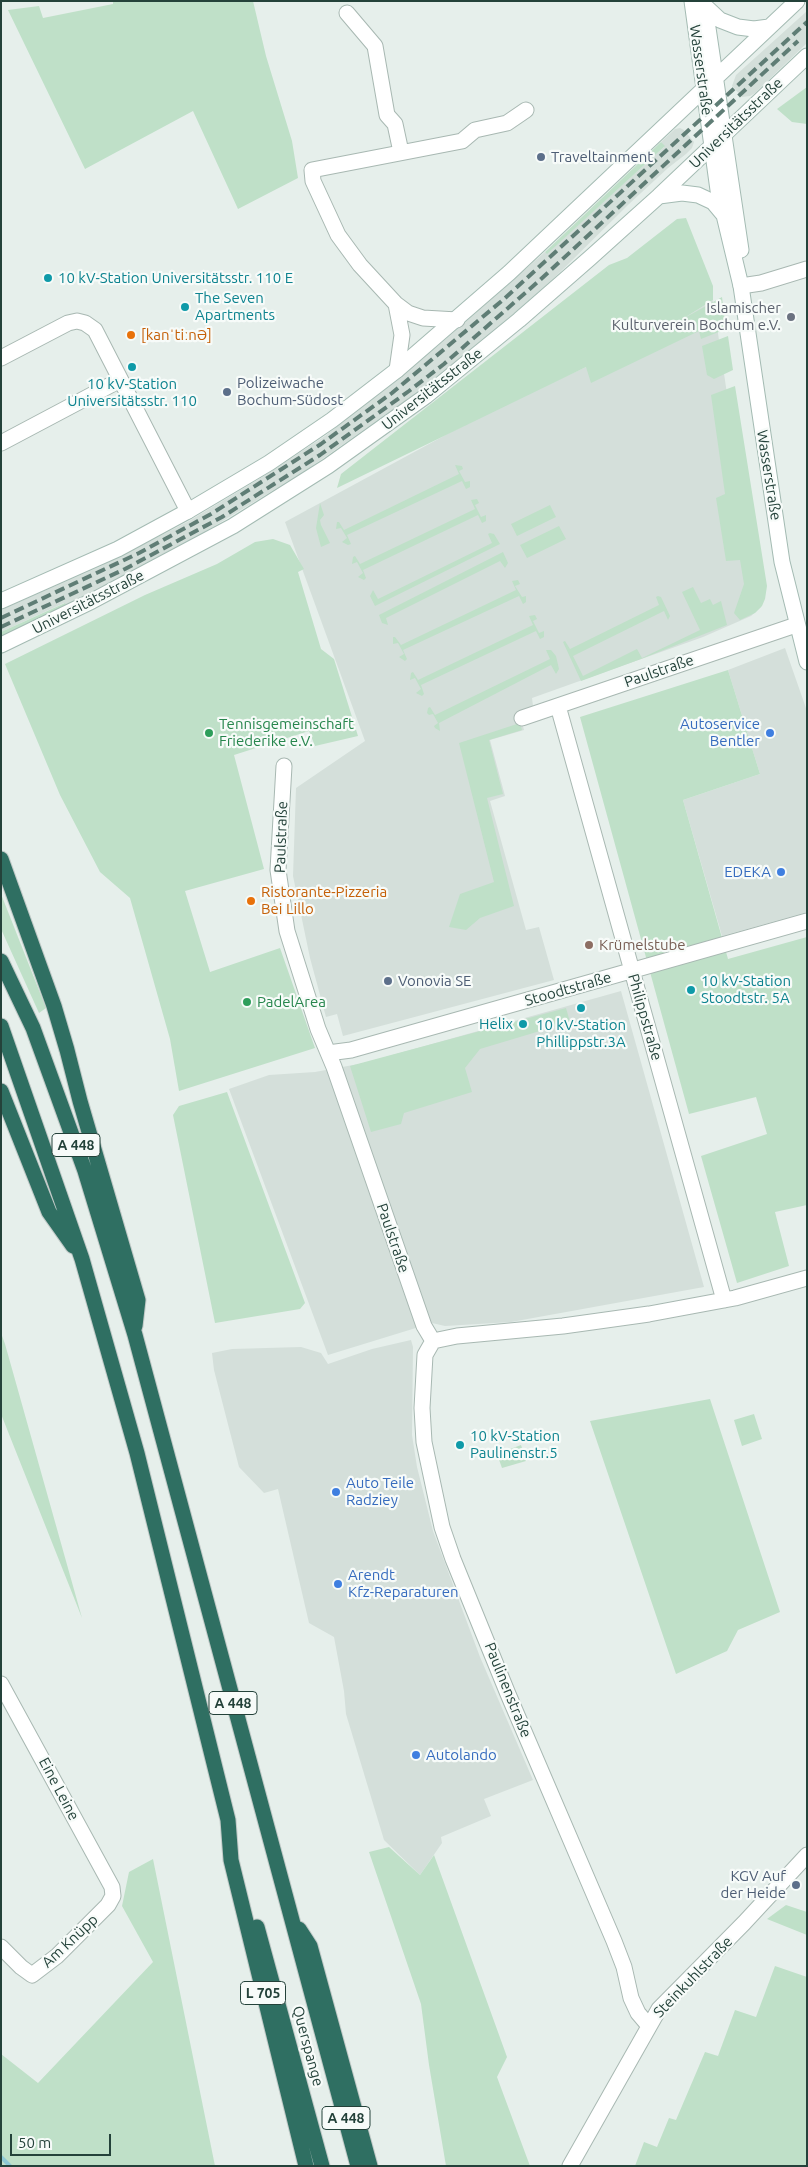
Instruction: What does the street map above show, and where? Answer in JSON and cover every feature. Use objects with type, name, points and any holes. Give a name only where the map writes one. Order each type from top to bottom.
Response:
[{"type":"highway","points":[[1,859],[54,1006],[138,1300],[135,1335]]},
{"type":"highway","name":"A 448","points":[[1,961],[33,1028],[86,1171],[135,1335],[358,2166]]},
{"type":"highway","name":"A 448","points":[[1,1026],[51,1164],[82,1259],[137,1452],[228,1820]]},
{"type":"highway","points":[[1,1091],[49,1212],[82,1259]]},
{"type":"highway","name":"L 705","points":[[228,1820],[231,1860],[306,2166]]},
{"type":"highway","name":"Querspange","points":[[228,1820],[322,2166]]},
{"type":"highway","points":[[290,1915],[310,1946],[370,2166]]},
{"type":"street","points":[[1,601],[118,549],[188,511],[283,454],[332,420],[397,370],[457,320],[661,131],[797,1]]},
{"type":"street","points":[[701,3],[720,20],[738,27],[769,27]]},
{"type":"street","name":"Wasserstraße","points":[[701,3],[716,77],[742,257],[741,286]]},
{"type":"street","name":"Wasserstraße","points":[[701,3],[704,88],[723,215],[741,286],[782,562],[807,662]]},
{"type":"street","points":[[347,13],[375,46],[387,115],[395,124],[401,152]]},
{"type":"street","name":"Universitätsstraße","points":[[1,646],[188,552],[233,526],[336,460],[426,396],[519,320],[659,196],[807,56]]},
{"type":"street","points":[[457,320],[424,318],[408,313],[396,304],[360,265],[338,235],[313,181],[312,170],[462,141],[475,130],[507,123],[526,110]]},
{"type":"street","points":[[659,196],[682,193],[698,195],[713,202],[723,215]]},
{"type":"street","points":[[741,286],[768,281],[807,269]]},
{"type":"street","points":[[396,304],[402,335],[397,370]]},
{"type":"street","points":[[1,358],[68,323],[77,321],[85,323],[95,330],[188,511]]},
{"type":"street","points":[[1,443],[120,380]]},
{"type":"street","name":"Paulstraße","points":[[522,718],[796,624]]},
{"type":"street","name":"Philippstraße","points":[[558,706],[724,1300]]},
{"type":"street","name":"Paulstraße","points":[[284,766],[278,870],[286,922],[318,1029],[334,1066],[424,1326],[433,1341]]},
{"type":"street","name":"Stoodtstraße","points":[[328,1053],[351,1050],[807,921]]},
{"type":"street","points":[[433,1341],[457,1336],[605,1320],[724,1300],[807,1278]]},
{"type":"street","name":"Paulinenstraße","points":[[433,1341],[425,1355],[422,1408],[424,1442],[442,1527],[453,1559],[508,1694],[614,1941],[624,1967],[630,1998],[648,2026]]},
{"type":"street","name":"Eine Leine","points":[[1,1684],[112,1887],[114,1896]]},
{"type":"street","name":"Steinkuhlstraße","points":[[570,2166],[659,2009],[744,1923],[807,1855]]},
{"type":"street","name":"Am Knüpp","points":[[1,1947],[32,1975],[57,1956],[108,1905],[114,1896]]},
{"type":"shaded area","points":[[807,11],[807,43],[755,93],[742,97],[732,86],[736,75]]},
{"type":"shaded area","points":[[680,128],[694,142],[692,148],[686,154],[629,204],[547,285],[475,347],[405,401],[305,471],[203,533],[66,605],[64,603],[1,632],[1,610],[101,566],[189,521],[264,476],[325,436],[446,339],[545,252],[547,253],[664,147],[661,142],[675,129]]},
{"type":"shaded area","points":[[713,300],[752,561],[761,607],[751,616],[703,637],[532,698],[533,706],[519,711],[524,730],[490,740],[505,796],[490,801],[526,930],[539,927],[554,980],[343,1036],[337,1014],[326,1017],[310,958],[293,876],[296,788],[365,741],[285,522],[453,431],[538,389],[660,333]]},
{"type":"shaded area","points":[[785,648],[807,711],[807,912],[722,936],[683,800],[760,774],[728,670]]},
{"type":"shaded area","points":[[621,991],[704,1287],[511,1322],[445,1326],[432,1323],[328,1355],[229,1089],[269,1075],[315,1072],[364,1063]]},
{"type":"shaded area","points":[[411,1340],[413,1347],[412,1435],[417,1467],[433,1531],[480,1657],[533,1780],[484,1799],[491,1816],[441,1837],[442,1843],[420,1875],[384,1840],[346,1714],[344,1691],[334,1637],[309,1623],[278,1489],[264,1493],[239,1467],[214,1370],[212,1353],[232,1349],[301,1347],[321,1353],[328,1364],[372,1349]]},
{"type":"green space","points":[[113,1],[253,1],[266,56],[292,141],[298,178],[238,209],[193,111],[85,169],[8,10],[39,6],[43,18],[113,4]]},
{"type":"green space","points":[[807,87],[807,124],[792,122],[777,109]]},
{"type":"green space","points":[[661,142],[665,146],[547,254],[545,252]]},
{"type":"green space","points":[[686,218],[713,286],[713,300],[681,320],[722,297],[726,329],[701,339],[699,331],[591,383],[586,367],[337,488],[341,474],[609,265],[627,258],[677,219]]},
{"type":"green space","points":[[728,336],[733,370],[714,379],[707,375],[702,346]]},
{"type":"green space","points":[[735,386],[767,586],[762,606],[755,613],[740,620],[734,613],[744,584],[740,560],[726,561],[716,498],[725,494],[711,395]]},
{"type":"green space","points":[[455,465],[462,466],[463,469],[459,471],[465,482],[470,481],[470,487],[466,489],[462,481],[347,535],[351,544],[348,545],[342,542],[347,538],[341,528],[336,529],[337,522],[339,522],[344,530],[459,474]]},
{"type":"green space","points":[[477,499],[479,503],[475,505],[481,517],[486,515],[486,521],[482,523],[478,515],[363,570],[366,578],[364,580],[358,577],[363,573],[357,562],[352,564],[353,557],[355,556],[360,564],[475,509],[471,500]]},
{"type":"green space","points":[[320,503],[324,515],[320,520],[321,525],[330,543],[321,547],[316,528]]},
{"type":"green space","points":[[550,505],[556,517],[517,536],[511,524]]},
{"type":"green space","points":[[559,526],[566,539],[527,558],[520,545]]},
{"type":"green space","points":[[488,534],[494,534],[500,544],[375,606],[370,596],[373,590],[378,599],[492,543]]},
{"type":"green space","points":[[273,539],[290,545],[304,569],[298,572],[321,649],[334,659],[358,736],[315,746],[309,731],[234,755],[264,869],[185,891],[210,972],[280,948],[315,1048],[179,1091],[170,1039],[130,898],[100,872],[60,795],[5,664],[145,595],[217,564],[255,542]]},
{"type":"green space","points":[[503,552],[508,563],[505,568],[500,561],[386,618],[388,625],[382,623],[379,615]]},
{"type":"green space","points":[[518,580],[520,584],[515,586],[522,597],[526,596],[526,602],[523,604],[519,596],[403,650],[407,659],[405,661],[399,657],[404,654],[398,643],[393,644],[393,637],[401,645],[516,590],[512,581]]},
{"type":"green space","points":[[693,587],[701,603],[710,599],[713,605],[721,601],[727,625],[641,659],[581,681],[563,642],[565,641],[570,649],[659,605],[656,597],[658,596],[661,597],[670,616],[668,620],[664,611],[573,656],[583,676],[637,649],[642,658],[700,630],[682,592]]},
{"type":"green space","points":[[65,603],[66,605],[1,637],[1,632]]},
{"type":"green space","points":[[535,615],[537,619],[533,621],[539,633],[544,631],[544,637],[540,639],[536,631],[421,685],[424,694],[422,696],[416,693],[421,689],[415,678],[410,680],[411,673],[413,672],[418,680],[533,625],[529,616]]},
{"type":"green space","points":[[546,650],[551,650],[556,656],[559,669],[556,674],[551,665],[439,723],[440,731],[435,728],[434,726],[438,723],[433,714],[429,715],[427,713],[428,708],[430,707],[435,715],[550,659]]},
{"type":"green space","points":[[728,670],[760,774],[683,800],[728,959],[807,937],[807,1205],[775,1212],[789,1266],[737,1283],[701,1156],[767,1134],[756,1097],[689,1114],[580,717]]},
{"type":"green space","points":[[520,723],[522,730],[489,740],[503,794],[487,798],[514,906],[480,918],[466,930],[449,927],[460,894],[494,882],[459,743]]},
{"type":"green space","points":[[1,894],[46,1008],[39,1013],[1,929]]},
{"type":"green space","points":[[566,1008],[570,1022],[480,1049],[465,1068],[472,1092],[404,1113],[401,1124],[371,1132],[350,1066]]},
{"type":"green space","points":[[227,1092],[305,1303],[300,1309],[215,1323],[173,1115],[179,1106]]},
{"type":"green space","points":[[1,1333],[5,1344],[82,1618],[1,1414]]},
{"type":"green space","points":[[710,1399],[780,1612],[738,1630],[727,1651],[676,1674],[590,1421]]},
{"type":"green space","points":[[754,1414],[762,1439],[742,1446],[734,1420]]},
{"type":"green space","points":[[521,1445],[526,1461],[502,1468],[497,1454]]},
{"type":"green space","points":[[389,1847],[420,1875],[434,1855],[507,2057],[497,2077],[530,2166],[446,2166],[421,2004],[369,1852]]},
{"type":"green space","points":[[153,1859],[215,2166],[1,2166],[1,2054],[38,2083],[153,1962],[122,1906],[129,1872]]},
{"type":"green space","points":[[786,1905],[807,1912],[807,1935],[767,1919]]},
{"type":"green space","points":[[775,1966],[807,1977],[807,2166],[635,2166],[644,2142],[657,2147],[669,2118],[676,2120],[705,2052],[718,2056],[735,2010],[756,2017]]},
{"type":"waterway","points":[[1,2157],[10,2166]]},
{"type":"railway","points":[[1,618],[139,553],[211,514],[321,444],[392,393],[504,299],[807,22]]},
{"type":"railway","points":[[1,627],[125,569],[222,517],[320,455],[409,391],[444,364],[540,280],[798,41]]},
{"type":"place","name":"Traveltainment","points":[[541,157]]},
{"type":"place","name":"10 kV-Station Universitätsstr. 110 E","points":[[48,278]]},
{"type":"place","name":"The Seven Apartments","points":[[185,307]]},
{"type":"place","name":"Islamischer Kulturverein Bochum e.V.","points":[[791,317]]},
{"type":"place","name":"[kanˈtiːnə]","points":[[131,335]]},
{"type":"place","name":"10 kV-Station Universitätsstr. 110","points":[[132,367]]},
{"type":"place","name":"Polizeiwache Bochum-Südost","points":[[227,392]]},
{"type":"place","name":"Tennisgemeinschaft Friederike e.V.","points":[[209,733]]},
{"type":"place","name":"Autoservice Bentler","points":[[770,733]]},
{"type":"place","name":"EDEKA","points":[[781,872]]},
{"type":"place","name":"Ristorante-Pizzeria Bei Lillo","points":[[251,901]]},
{"type":"place","name":"Krümelstube","points":[[589,945]]},
{"type":"place","name":"Vonovia SE","points":[[388,981]]},
{"type":"place","name":"10 kV-Station Stoodtstr. 5A","points":[[691,990]]},
{"type":"place","name":"PadelArea","points":[[247,1002]]},
{"type":"place","name":"10 kV-Station Phillippstr.3A","points":[[581,1008]]},
{"type":"place","name":"Helix","points":[[523,1024]]},
{"type":"place","name":"10 kV-Station Paulinenstr.5","points":[[460,1445]]},
{"type":"place","name":"Auto Teile Radziey","points":[[336,1492]]},
{"type":"place","name":"Arendt Kfz-Reparaturen","points":[[338,1584]]},
{"type":"place","name":"Autolando","points":[[416,1755]]},
{"type":"place","name":"KGV Auf der Heide","points":[[796,1885]]}]
